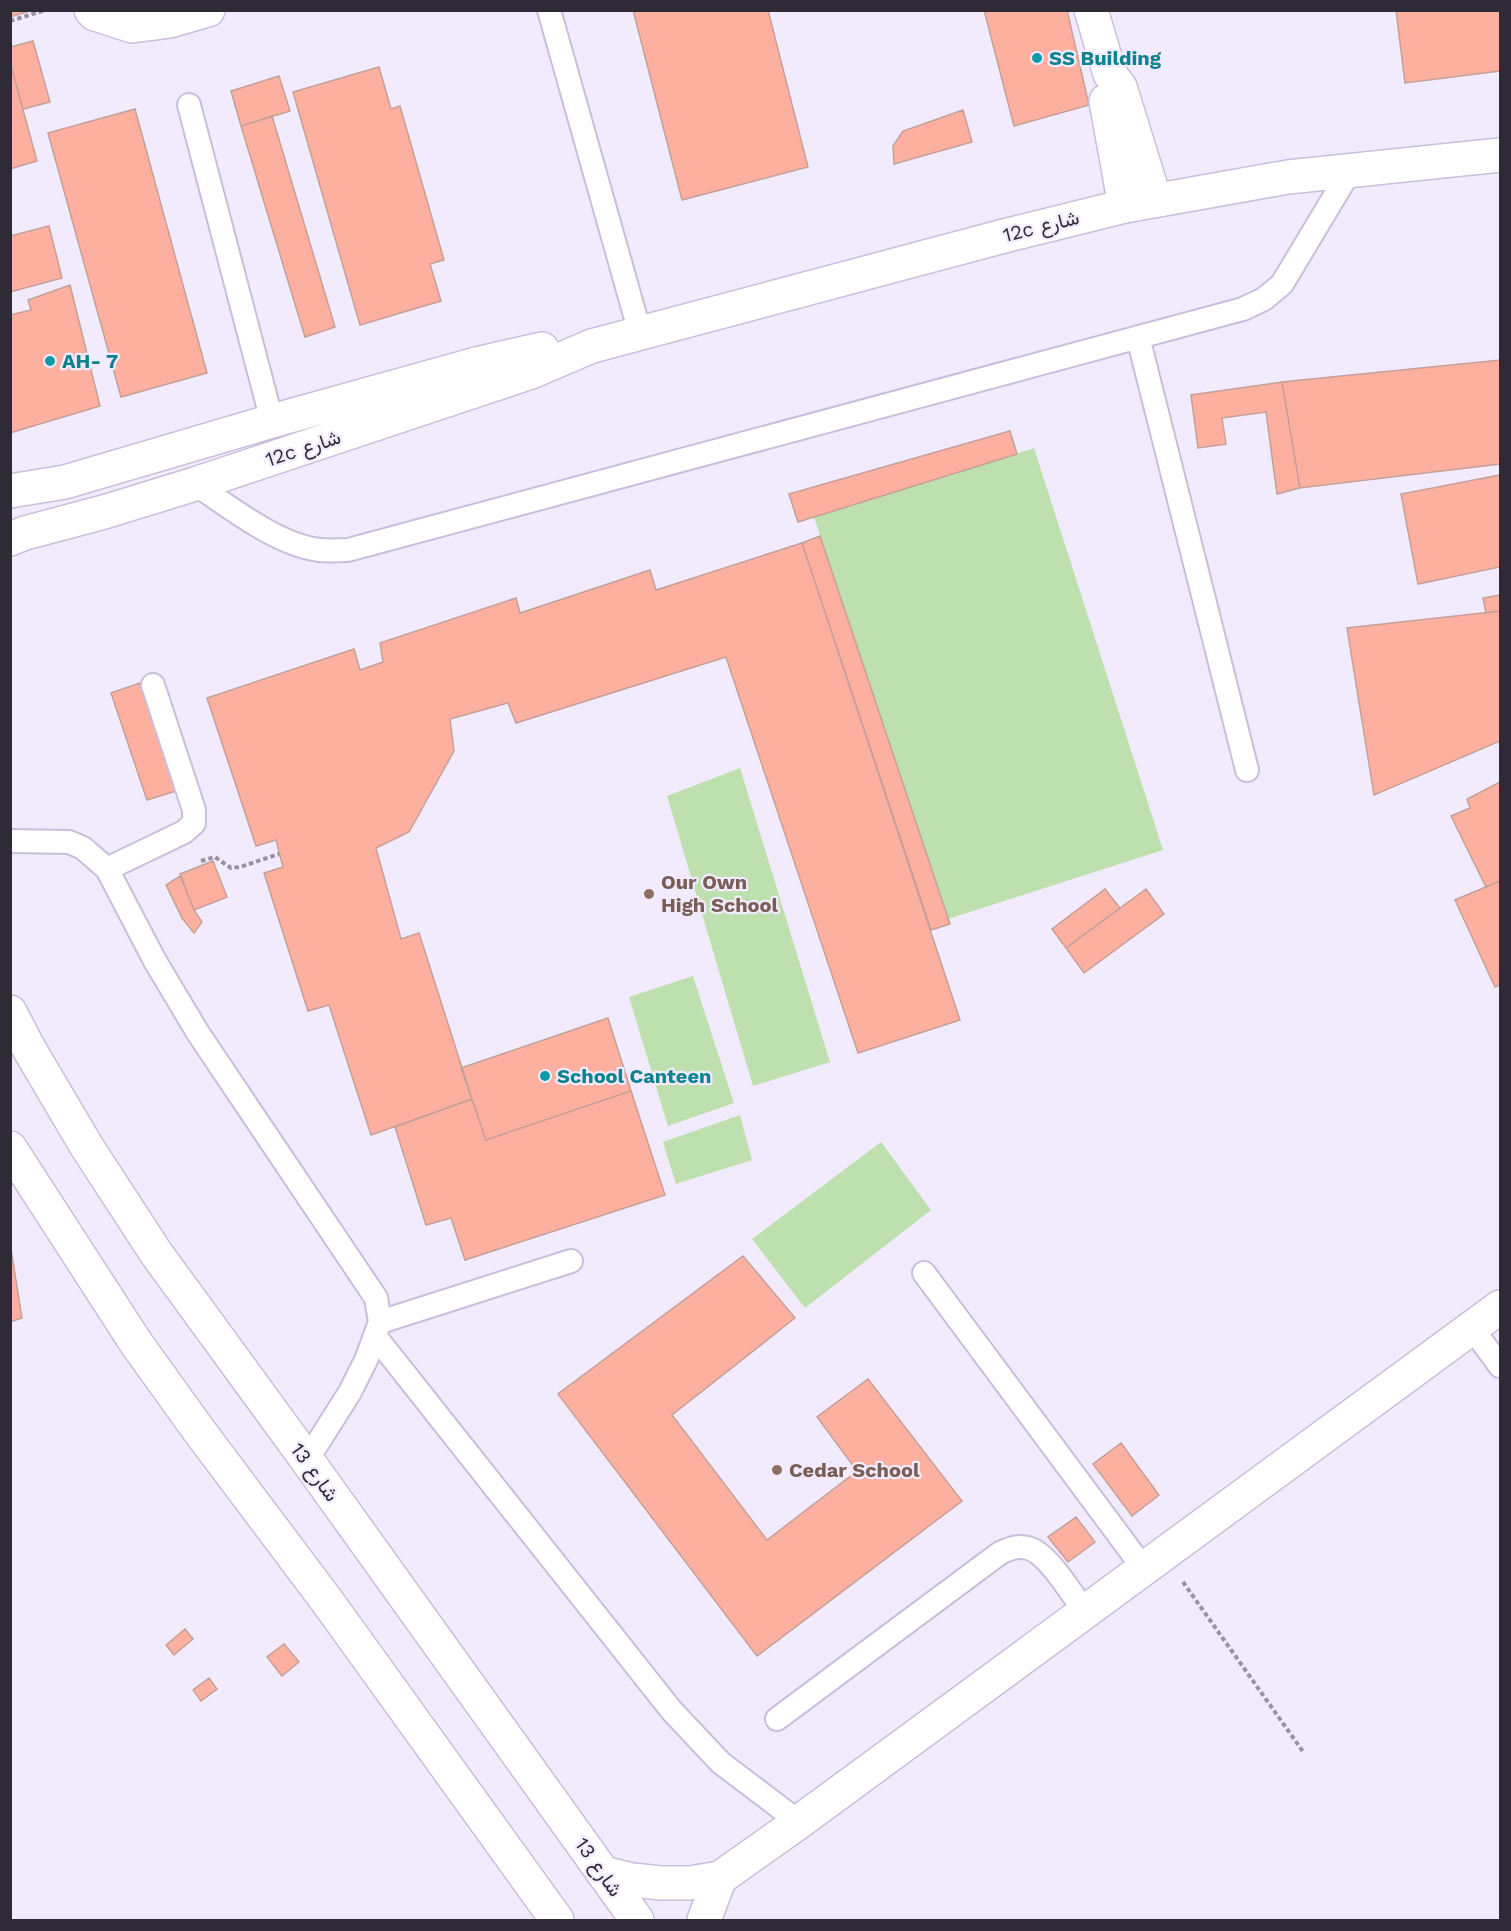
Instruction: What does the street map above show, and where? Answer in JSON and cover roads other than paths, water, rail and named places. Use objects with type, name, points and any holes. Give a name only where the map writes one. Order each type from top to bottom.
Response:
[{"type":"street","points":[[91,10],[95,14],[132,26],[170,21],[208,10]]},
{"type":"street","points":[[1091,10],[1110,74],[1106,81],[1105,91],[1140,203]]},
{"type":"street","name":"12c شارع","points":[[10,539],[195,484],[531,372],[592,346],[1004,236],[1140,203],[1288,177],[1500,155]]},
{"type":"street","name":"12c شارع","points":[[10,491],[64,482],[272,421],[509,356],[563,347],[592,346]]},
{"type":"street","name":"شارع 13","points":[[10,1012],[87,1147],[156,1253],[637,1920]]},
{"type":"street","points":[[10,1148],[130,1334],[200,1432],[327,1601],[557,1920]]},
{"type":"street","points":[[603,1873],[632,1880],[661,1883],[690,1883],[720,1878],[1500,1307]]},
{"type":"street","points":[[704,1920],[720,1878]]},
{"type":"lane","points":[[549,10],[640,333]]},
{"type":"lane","points":[[189,105],[272,421]]},
{"type":"lane","points":[[195,484],[260,526],[291,542],[319,550],[348,550],[1243,309],[1264,299],[1281,284],[1351,169]]},
{"type":"lane","points":[[1138,337],[1247,770]]},
{"type":"lane","points":[[107,869],[184,832],[194,824],[194,810],[153,686]]},
{"type":"lane","points":[[10,841],[69,842],[83,848],[107,869],[155,961],[198,1033],[376,1298],[377,1329],[350,1392],[307,1460]]},
{"type":"lane","points":[[377,1329],[571,1260]]},
{"type":"lane","points":[[924,1273],[1154,1562]]},
{"type":"lane","points":[[1472,1328],[1500,1366]]},
{"type":"lane","points":[[377,1329],[672,1711],[721,1762],[799,1822]]},
{"type":"lane","points":[[777,1719],[1000,1553],[1014,1547],[1028,1548],[1040,1554],[1085,1612]]},
{"type":"place","name":"SS Building","points":[[1037,58]]},
{"type":"place","name":"AH- 7","points":[[50,361]]},
{"type":"place","name":"Our Own High School","points":[[649,894]]},
{"type":"place","name":"School Canteen","points":[[545,1076]]},
{"type":"place","name":"Cedar School","points":[[777,1470]]}]
